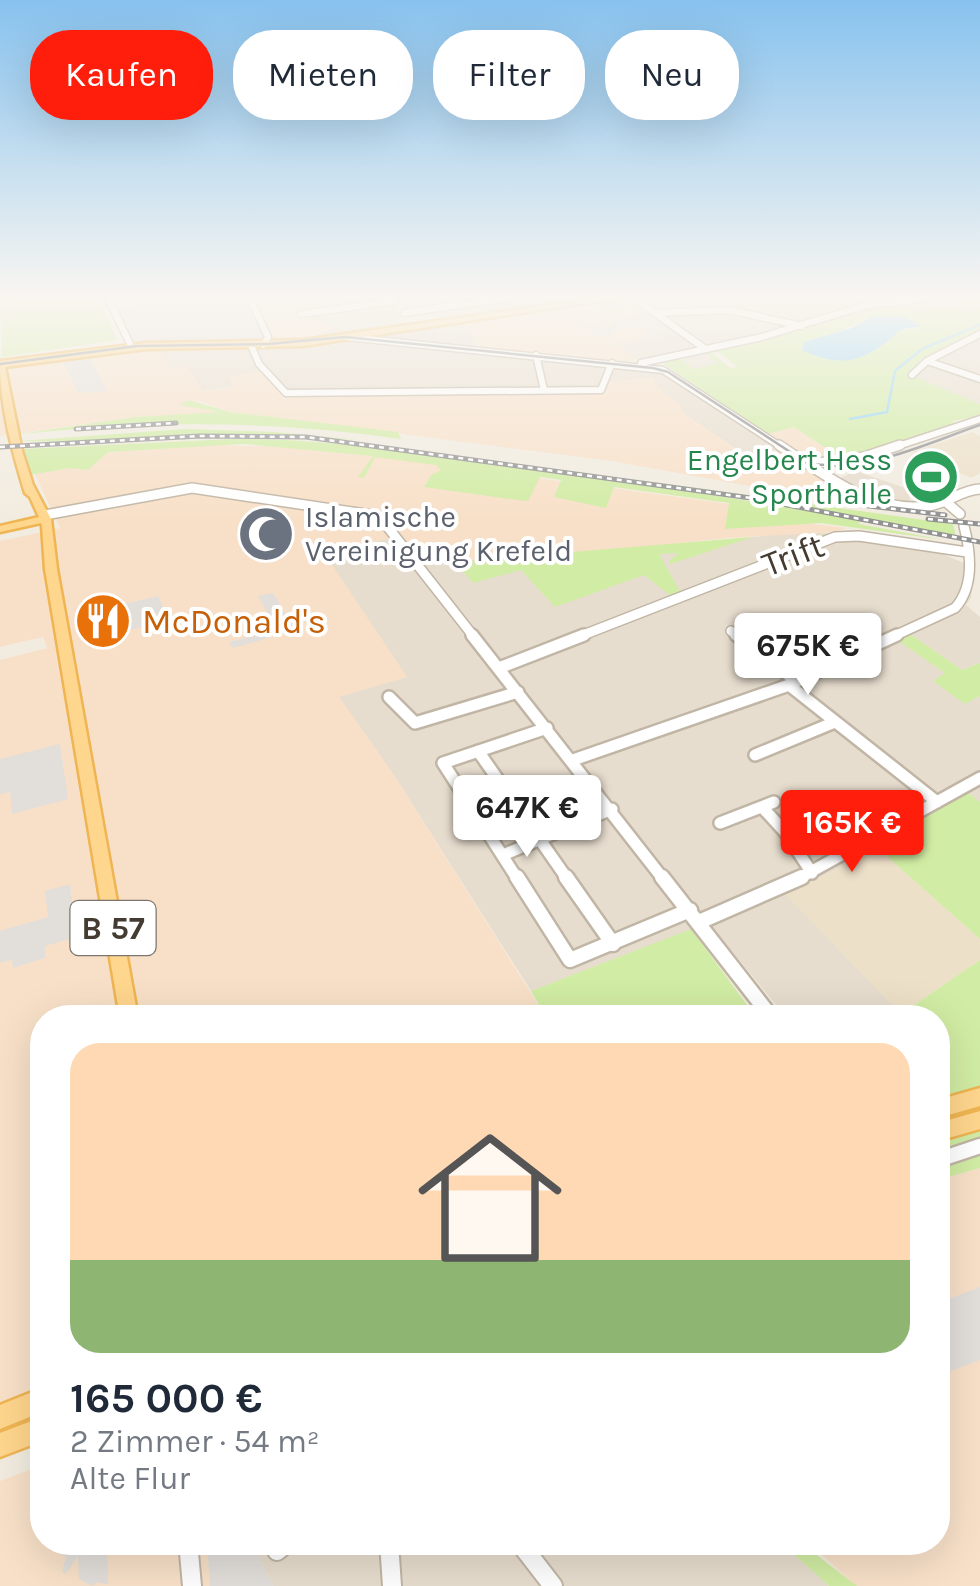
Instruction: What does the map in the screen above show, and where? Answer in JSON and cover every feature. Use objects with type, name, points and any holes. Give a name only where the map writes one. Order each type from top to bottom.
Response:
[{"type":"main road","name":"B 57","points":[[1,372],[32,502],[41,518],[41,546],[51,569],[126,1005]]},
{"type":"main road","points":[[3,525],[41,518],[29,487]]},
{"type":"main road","points":[[3,525],[32,502]]},
{"type":"main road","points":[[950,1106],[980,1097]]},
{"type":"main road","points":[[950,1129],[980,1120]]},
{"type":"main road","points":[[0,1417],[30,1405]]},
{"type":"main road","points":[[0,1444],[30,1433]]},
{"type":"street","points":[[268,372],[286,393],[601,390],[608,372]]},
{"type":"street","points":[[540,372],[544,390]]},
{"type":"street","points":[[666,372],[866,500],[914,507],[946,502],[965,490],[980,488]]},
{"type":"street","points":[[810,464],[864,457],[980,419]]},
{"type":"street","points":[[41,518],[192,488],[379,516],[762,1005]]},
{"type":"street","points":[[946,502],[960,514]]},
{"type":"street","points":[[573,760],[792,683],[959,605],[964,600],[968,558],[965,530],[980,534]]},
{"type":"street","name":"Trift","points":[[499,668],[835,537],[860,536],[968,558]]},
{"type":"street","points":[[731,631],[835,722],[937,802]]},
{"type":"street","points":[[389,696],[415,723],[518,692]]},
{"type":"street","points":[[755,755],[835,722]]},
{"type":"street","points":[[546,728],[443,764],[570,960],[812,873],[980,778]]},
{"type":"street","points":[[478,751],[613,944]]},
{"type":"street","points":[[720,823],[768,805],[812,873]]},
{"type":"street","points":[[503,855],[612,809]]},
{"type":"street","points":[[950,1156],[980,1146]]},
{"type":"street","points":[[190,1555],[192,1586]]},
{"type":"street","points":[[390,1555],[392,1586]]},
{"type":"street","points":[[529,1555],[553,1586]]},
{"type":"shaded area","points":[[0,372],[190,372],[204,392],[234,386],[229,377],[255,372],[273,372],[290,392],[599,389],[602,383],[653,377],[683,413],[747,457],[780,449],[837,488],[815,495],[612,461],[230,412],[199,401],[182,404],[220,411],[216,415],[135,417],[0,436]]},
{"type":"shaded area","points":[[68,372],[97,372],[107,391],[78,393]]},
{"type":"shaded area","points":[[175,372],[666,372],[780,449],[748,457],[683,413],[680,405],[660,389],[290,392],[229,378],[235,385],[203,392]]},
{"type":"shaded area","points":[[919,372],[980,372],[980,404],[914,377]]},
{"type":"shaded area","points":[[794,427],[844,460],[806,458],[768,434]]},
{"type":"shaded area","points":[[972,432],[980,436],[980,473],[971,478],[912,452]]},
{"type":"shaded area","points":[[219,445],[314,448],[730,504],[726,529],[804,523],[847,528],[599,552],[411,564],[398,569],[393,564],[383,566],[376,557],[383,555],[381,547],[394,543],[391,538],[324,553],[407,677],[339,697],[395,777],[538,1005],[30,1005],[30,1394],[0,1404],[0,660],[47,648],[43,637],[0,647],[0,541],[60,528],[35,474],[69,468],[88,470],[108,452]]},
{"type":"shaded area","points":[[856,471],[911,490],[909,501],[865,496],[838,479]]},
{"type":"shaded area","points":[[804,532],[863,535],[938,552],[973,567],[971,598],[966,605],[980,617],[980,663],[962,670],[910,634],[946,674],[934,680],[965,703],[980,696],[980,802],[966,792],[874,843],[879,849],[786,894],[892,1005],[776,1005],[709,923],[531,991],[395,777],[338,696],[406,676],[323,553],[391,538],[411,564],[599,552]]},
{"type":"shaded area","points":[[273,593],[296,630],[233,648],[229,642],[267,632],[261,621],[270,618],[258,596]]},
{"type":"shaded area","points":[[158,596],[169,620],[88,641],[85,631],[125,620],[120,605]]},
{"type":"shaded area","points":[[780,616],[785,620],[772,626],[822,658],[811,663],[783,642],[773,646],[750,629]]},
{"type":"shaded area","points":[[60,744],[68,799],[12,814],[10,792],[0,794],[0,759]]},
{"type":"shaded area","points":[[879,849],[980,939],[980,960],[914,1005],[892,1005],[785,894]]},
{"type":"shaded area","points":[[70,884],[77,937],[45,946],[45,958],[13,968],[12,960],[0,963],[0,931],[48,917],[45,891]]},
{"type":"shaded area","points":[[980,1168],[980,1586],[856,1586],[822,1555],[950,1555],[950,1177]]},
{"type":"shaded area","points":[[980,1287],[980,1360],[950,1371],[950,1298]]},
{"type":"shaded area","points":[[30,1470],[30,1555],[208,1555],[210,1586],[0,1586],[0,1481]]},
{"type":"shaded area","points":[[63,1555],[107,1555],[108,1585],[98,1582],[92,1586],[79,1579],[78,1556],[66,1574],[62,1572]]},
{"type":"shaded area","points":[[208,1555],[257,1555],[273,1586],[210,1586]]},
{"type":"shaded area","points":[[257,1555],[794,1555],[829,1586],[273,1586]]},
{"type":"green space","points":[[675,372],[911,372],[908,374],[980,404],[980,416],[952,421],[957,424],[844,460],[794,427],[768,434]]},
{"type":"green space","points":[[189,400],[230,412],[398,432],[401,439],[304,428],[207,424],[13,435],[135,417],[219,412],[179,405]]},
{"type":"green space","points":[[184,429],[359,440],[247,434],[102,442],[20,441]]},
{"type":"green space","points":[[232,439],[304,441],[412,453],[734,498],[840,516],[947,537],[860,520],[859,524],[944,540],[821,523],[725,529],[729,503],[614,487],[606,508],[554,497],[561,480],[540,477],[528,501],[424,487],[431,475],[441,470],[436,465],[375,457],[364,478],[358,477],[373,456],[244,444],[108,452],[88,470],[69,468],[30,475],[22,449]]},
{"type":"green space","points":[[624,478],[953,524],[956,536],[776,501]]},
{"type":"green space","points":[[753,537],[670,564],[679,553],[659,554],[680,592],[670,595],[644,575],[555,607],[521,570],[473,583],[458,565],[473,564],[474,560]]},
{"type":"green space","points":[[910,634],[962,670],[980,663],[980,696],[965,704],[933,681],[945,673],[897,640]]},
{"type":"green space","points":[[967,792],[980,802],[980,939],[873,844]]},
{"type":"green space","points":[[691,929],[747,1005],[539,1005],[531,991]]},
{"type":"green space","points":[[980,960],[980,1168],[950,1177],[950,1005],[914,1005]]},
{"type":"green space","points":[[794,1555],[817,1555],[857,1586],[829,1586]]},
{"type":"waterway","points":[[850,419],[887,412],[895,372]]},
{"type":"tram line","points":[[668,372],[807,463],[873,461],[980,425]]},
{"type":"railway","points":[[76,429],[176,423]]},
{"type":"railway","points":[[0,447],[200,436],[306,437],[751,498],[980,542]]},
{"type":"railway","points":[[861,505],[945,515]]},
{"type":"railway","points":[[928,519],[980,524]]},
{"type":"place","name":"Engelbert Hess Sporthalle","points":[[931,477]]},
{"type":"place","name":"Islamische Vereinigung Krefeld","points":[[266,534]]},
{"type":"place","name":"McDonald's","points":[[103,621]]}]
